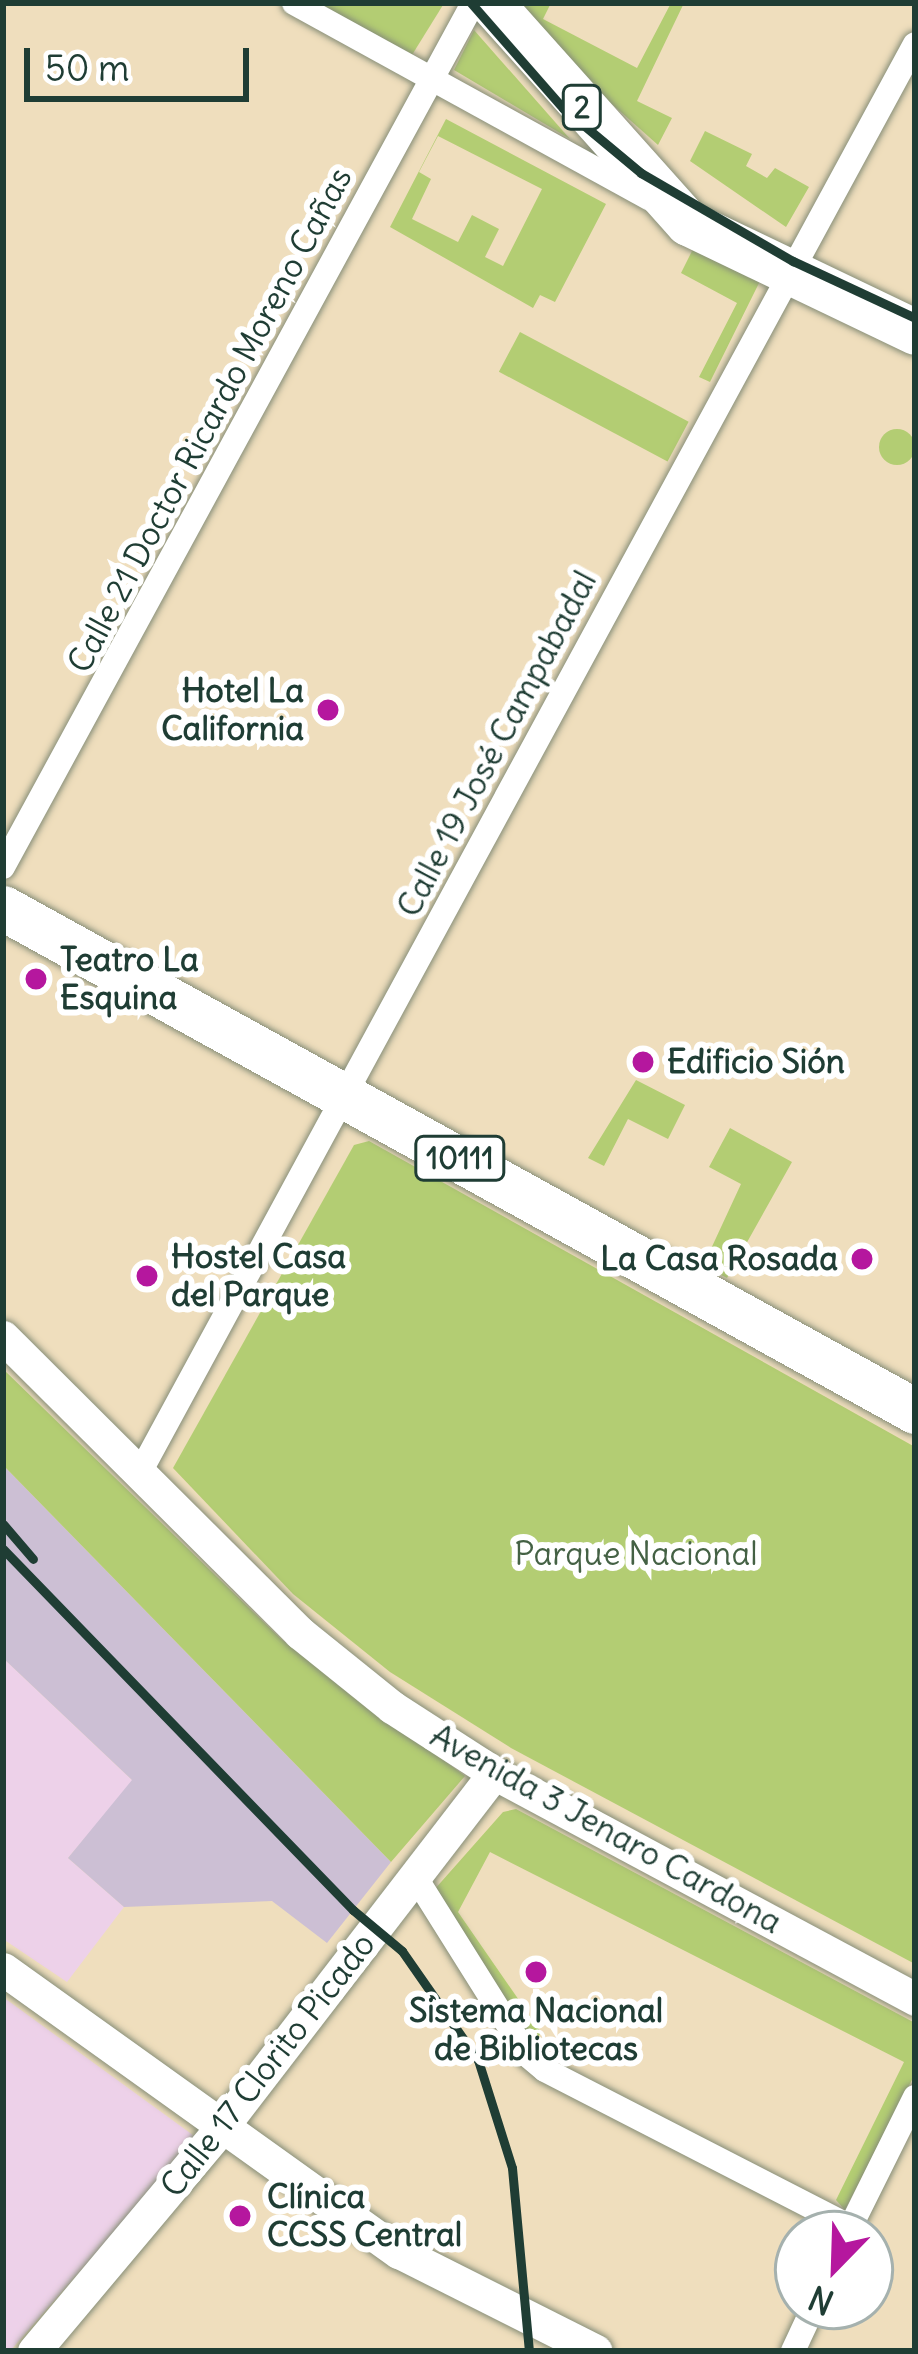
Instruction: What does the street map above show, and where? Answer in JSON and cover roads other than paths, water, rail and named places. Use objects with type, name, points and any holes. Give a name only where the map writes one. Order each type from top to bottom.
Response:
[{"type":"highway","name":"2","points":[[491,3],[673,211],[786,276],[915,332]]},
{"type":"highway","name":"10111","points":[[3,908],[915,1411]]},
{"type":"street","points":[[294,3],[673,211]]},
{"type":"street","name":"Calle 21 Doctor Ricardo Moreno Cañas","points":[[3,867],[473,3]]},
{"type":"street","name":"Calle 19 José Campabadal","points":[[137,1476],[915,44]]},
{"type":"street","name":"Avenida 3 Jenaro Cardona","points":[[3,1337],[137,1476],[300,1633],[392,1707],[494,1773],[915,1999]]},
{"type":"street","name":"Calle 17 Clorito Picado","points":[[34,2351],[220,2128],[494,1773]]},
{"type":"street","points":[[416,1878],[527,2055],[811,2210]]},
{"type":"street","points":[[3,1969],[398,2252],[596,2351]]},
{"type":"street","points":[[859,2210],[915,2097]]},
{"type":"railway","points":[[471,3],[563,108],[641,173],[793,261],[915,318]]},
{"type":"railway","points":[[3,1524],[33,1559]]},
{"type":"railway","points":[[3,1549],[353,1910],[402,1951],[478,2060],[512,2168],[529,2351]]},
{"type":"place","name":"Hotel La California","points":[[328,710]]},
{"type":"place","name":"Teatro La Esquina","points":[[36,979]]},
{"type":"place","name":"Edificio Sión","points":[[643,1062]]},
{"type":"place","name":"La Casa Rosada","points":[[862,1259]]},
{"type":"place","name":"Hostel Casa del Parque","points":[[147,1276]]},
{"type":"place","name":"Sistema Nacional de Bibliotecas","points":[[536,1972]]},
{"type":"place","name":"Clínica CCSS Central","points":[[240,2216]]},
{"type":"park label","name":"Parque Nacional","points":[[636,1554]]}]
